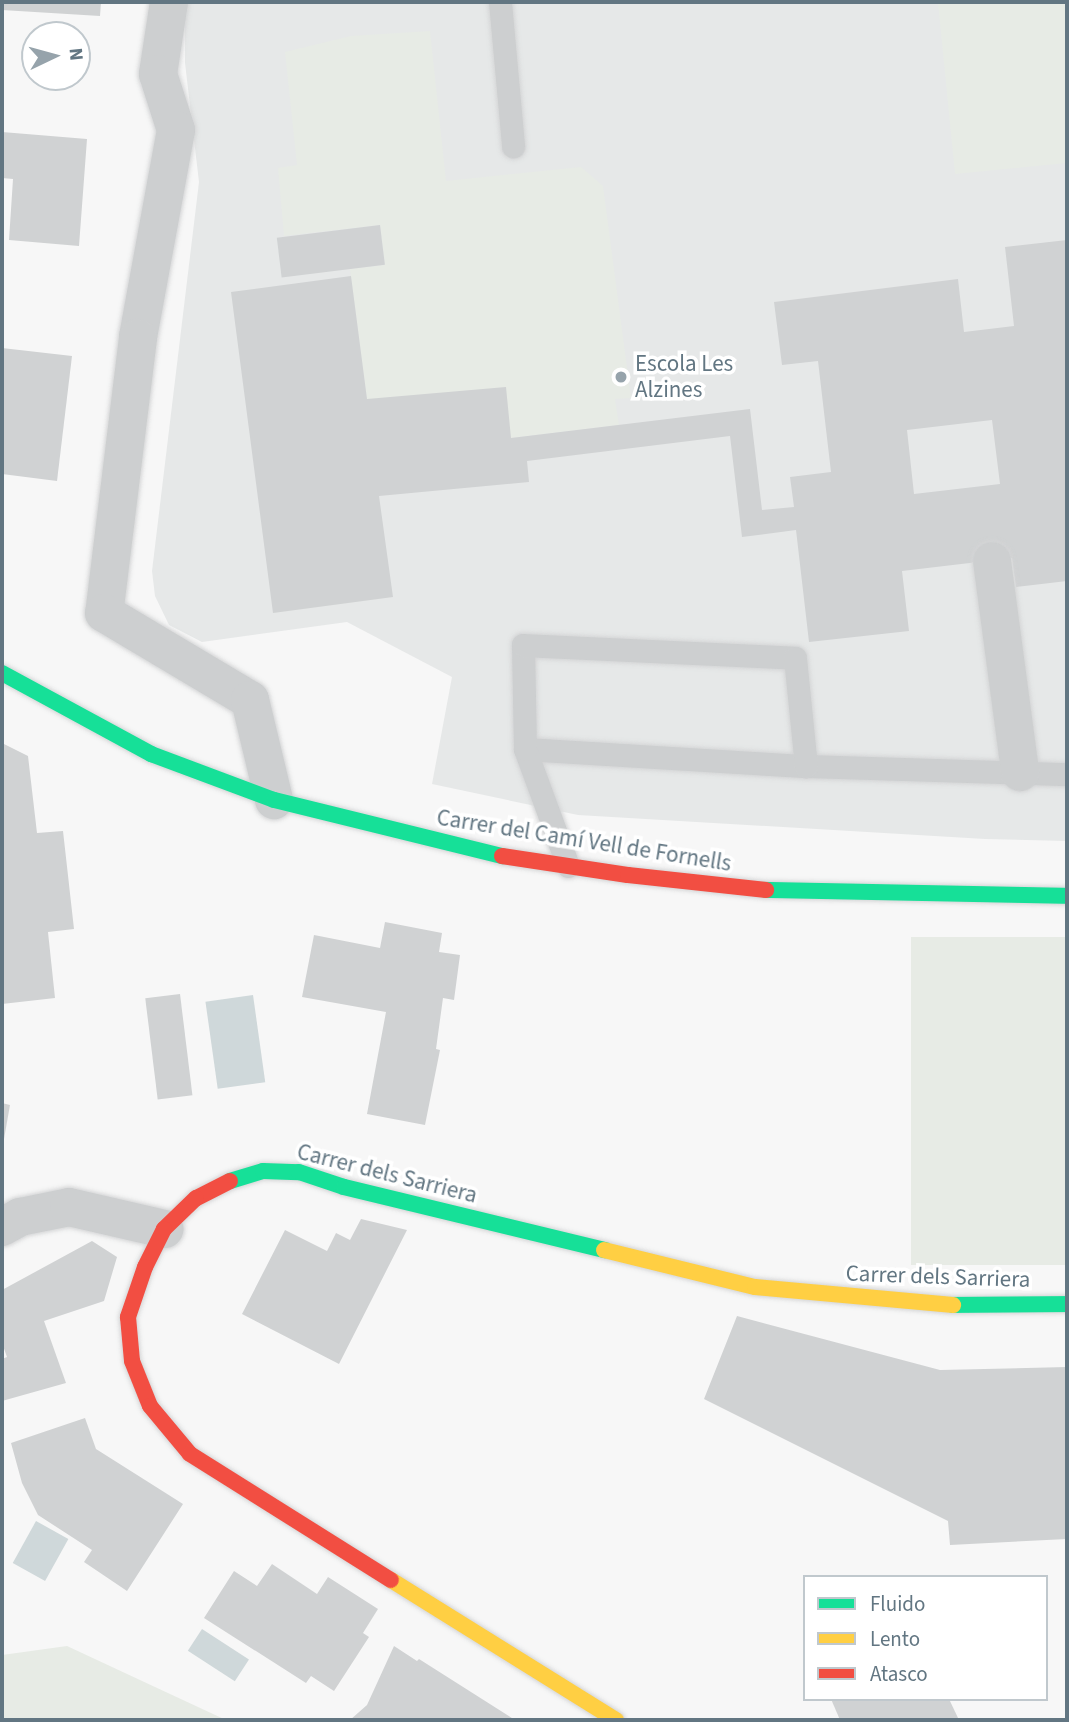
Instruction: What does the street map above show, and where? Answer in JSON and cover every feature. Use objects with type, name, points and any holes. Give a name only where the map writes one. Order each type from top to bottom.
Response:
[{"type":"street","points":[[169,2],[158,74],[176,130],[138,338],[104,613],[250,700],[274,800]]},
{"type":"street","points":[[992,561],[1020,772]]},
{"type":"street","name":"Carrer del Camí Vell de Fornells","points":[[2,673],[151,754],[274,800],[478,852],[568,866],[778,891],[1067,896]]},
{"type":"street","name":"Carrer dels Sarriera","points":[[616,1720],[190,1454],[150,1406],[132,1362],[128,1317],[145,1267],[164,1228],[196,1198],[230,1181],[264,1171],[299,1172],[344,1187],[755,1287],[947,1305],[1067,1304]]},
{"type":"street","points":[[2,1227],[20,1217],[69,1207],[164,1228]]},
{"type":"lane","points":[[500,2],[513,146]]},
{"type":"lane","points":[[568,866],[525,749],[523,645],[794,658],[806,766]]},
{"type":"lane","points":[[525,749],[806,766],[1067,774]]},
{"type":"shaded area","name":"Escola Les Alzines","points":[[185,2],[1067,2],[1067,841],[985,839],[578,815],[432,784],[452,677],[347,622],[202,642],[169,625],[155,596],[152,571],[199,182],[185,63]]},
{"type":"shaded area","points":[[938,2],[1067,2],[1067,163],[955,174]]},
{"type":"shaded area","points":[[430,31],[446,181],[581,167],[603,186],[631,398],[615,399],[619,425],[511,438],[367,399],[350,269],[385,265],[380,225],[284,236],[278,168],[297,165],[285,52],[351,36]]},
{"type":"shaded area","points":[[911,937],[1067,937],[1067,1265],[911,1265]]},
{"type":"shaded area","points":[[253,995],[265,1082],[218,1089],[205,1002]]},
{"type":"shaded area","points":[[36,1521],[68,1539],[45,1581],[13,1563]]},
{"type":"shaded area","points":[[202,1629],[249,1659],[235,1681],[188,1651]]},
{"type":"shaded area","points":[[67,1646],[226,1720],[2,1720],[2,1655]]},
{"type":"building","points":[[2,2],[101,2],[100,16],[2,10]]},
{"type":"building","points":[[2,132],[87,139],[79,246],[9,240],[13,179],[2,178]]},
{"type":"building","points":[[380,225],[385,265],[282,277],[277,238]]},
{"type":"building","points":[[1067,240],[1067,581],[1016,587],[1012,558],[902,571],[909,631],[809,642],[796,530],[742,537],[730,436],[527,461],[529,482],[379,496],[393,597],[273,613],[231,292],[351,276],[367,399],[506,387],[511,438],[750,409],[762,510],[794,507],[790,477],[831,472],[818,361],[782,365],[774,302],[958,279],[964,332],[1014,326],[1005,247]],"holes":[[[992,420],[1000,484],[914,494],[907,430]]]},
{"type":"building","points":[[2,348],[72,356],[57,481],[2,474]]},
{"type":"building","points":[[2,743],[28,756],[37,833],[63,831],[74,929],[48,932],[55,998],[2,1004]]},
{"type":"building","points":[[385,922],[442,933],[439,952],[460,955],[454,1000],[443,998],[436,1049],[440,1050],[425,1125],[367,1114],[386,1012],[302,997],[314,935],[380,948]]},
{"type":"building","points":[[180,994],[192,1095],[158,1100],[145,998]]},
{"type":"building","points":[[2,1103],[10,1105],[4,1139],[2,1139]]},
{"type":"building","points":[[361,1219],[407,1230],[339,1364],[242,1314],[285,1230],[327,1251],[336,1233],[350,1240]]},
{"type":"building","points":[[92,1241],[117,1257],[104,1301],[44,1321],[66,1383],[2,1401],[2,1359],[7,1357],[2,1343],[2,1290]]},
{"type":"building","points":[[737,1316],[940,1370],[1067,1367],[1067,1539],[950,1545],[948,1521],[704,1399]]},
{"type":"building","points":[[85,1418],[96,1449],[183,1504],[127,1591],[84,1562],[92,1550],[38,1515],[22,1483],[11,1443]]},
{"type":"building","points":[[272,1564],[317,1594],[328,1577],[378,1609],[363,1633],[369,1637],[334,1691],[311,1676],[306,1683],[204,1618],[234,1571],[257,1586]]},
{"type":"building","points":[[394,1646],[515,1720],[350,1720],[367,1705]]},
{"type":"building","points":[[832,1701],[950,1701],[959,1720],[840,1720]]},
{"type":"traffic: fast","points":[[2,673],[151,754],[274,800],[502,856]]},
{"type":"traffic: fast","points":[[766,890],[1067,896]]},
{"type":"traffic: fast","points":[[230,1181],[263,1171],[299,1172],[344,1187],[604,1250]]},
{"type":"traffic: fast","points":[[953,1305],[1067,1304]]},
{"type":"traffic: slow","points":[[604,1250],[755,1287],[953,1305]]},
{"type":"traffic: slow","points":[[391,1580],[616,1720]]},
{"type":"traffic: jam","points":[[502,856],[628,875],[766,890]]},
{"type":"traffic: jam","points":[[230,1181],[196,1198],[164,1229],[145,1267],[128,1317],[132,1361],[150,1406],[190,1454],[391,1580]]},
{"type":"place","name":"Escola Les Alzines","points":[[621,377]]}]
